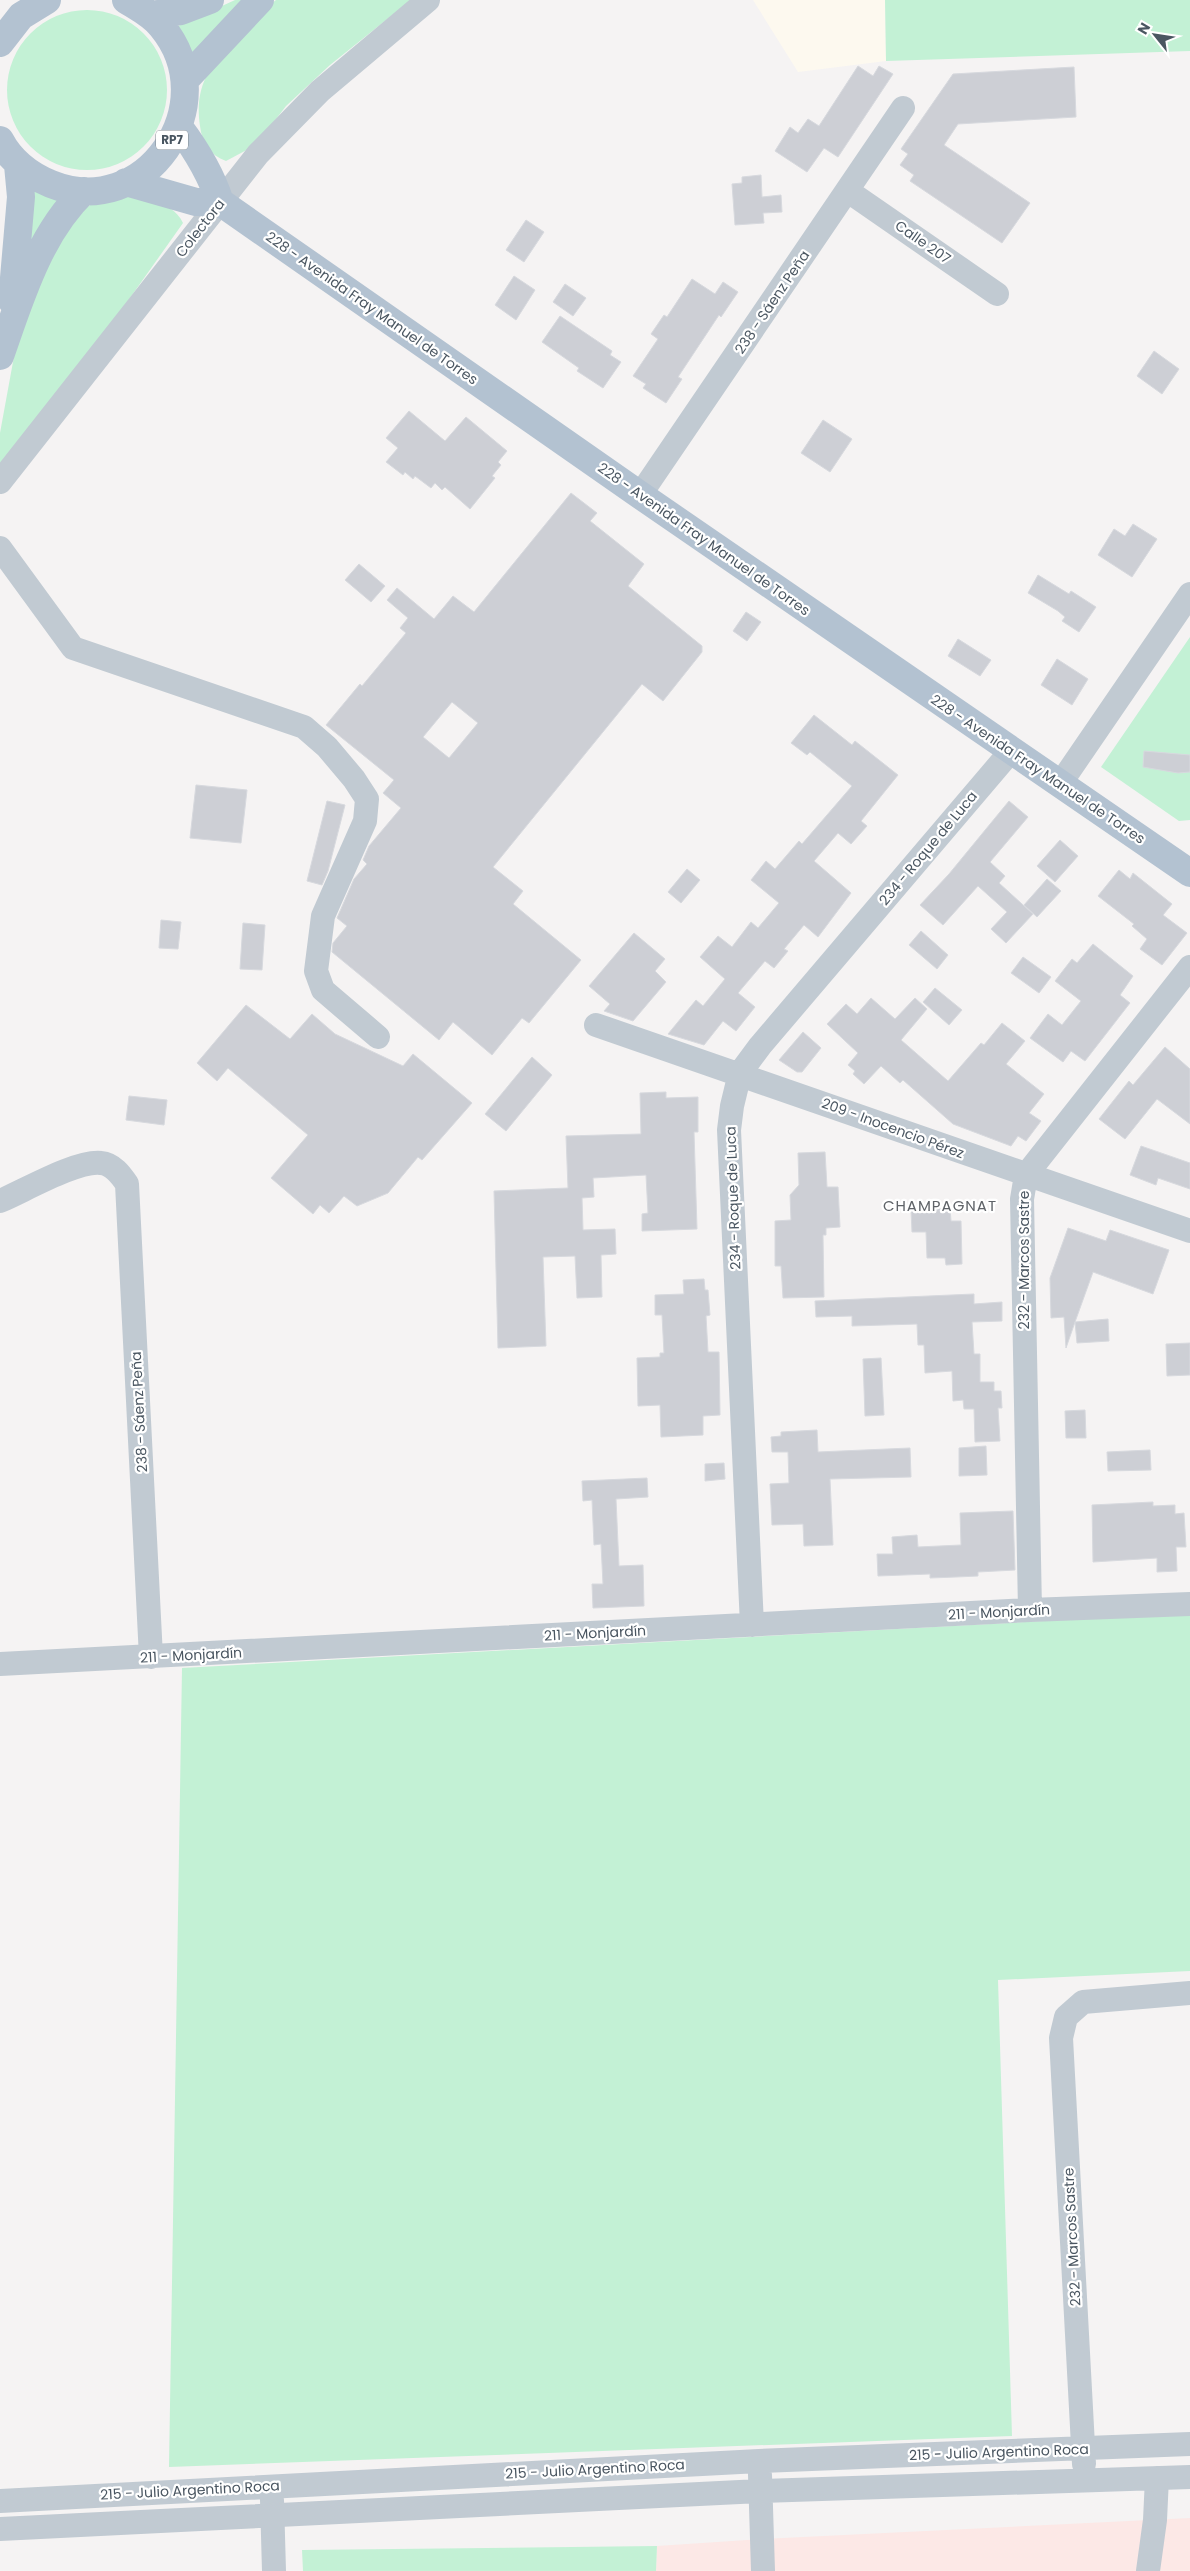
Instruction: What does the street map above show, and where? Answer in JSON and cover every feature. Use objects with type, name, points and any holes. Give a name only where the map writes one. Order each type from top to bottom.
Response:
[{"type":"main road","points":[[0,43],[21,16],[48,0]]},
{"type":"main road","name":"RP7","points":[[0,140],[18,165],[38,179],[60,188],[84,191],[106,189],[126,182],[148,169],[167,150],[179,127],[185,104],[185,80],[182,65],[170,37],[150,15],[126,0]]},
{"type":"main road","points":[[150,15],[181,11],[210,0]]},
{"type":"main road","points":[[185,80],[260,0]]},
{"type":"main road","points":[[126,182],[196,202],[220,202],[214,183],[196,149],[179,127]]},
{"type":"main road","points":[[12,323],[13,271],[21,197],[18,165]]},
{"type":"main road","points":[[0,356],[40,253],[63,214],[84,191]]},
{"type":"main road","name":"228 - Avenida Fray Manuel de Torres","points":[[220,202],[1011,751],[1187,865]]},
{"type":"street","name":"Colectora","points":[[0,482],[258,154],[320,91],[428,0]]},
{"type":"street","name":"238 - Sáenz Peña","points":[[640,495],[848,191],[902,108]]},
{"type":"street","name":"Calle 207","points":[[848,191],[997,294]]},
{"type":"street","points":[[0,548],[73,648],[304,727],[327,747],[354,779],[367,799],[365,821],[323,916],[316,971],[324,990],[378,1036]]},
{"type":"street","points":[[1060,784],[1190,594]]},
{"type":"street","name":"234 - Roque de Luca","points":[[752,1625],[729,1130],[732,1106],[740,1073],[760,1046],[1011,751]]},
{"type":"street","name":"232 - Marcos Sastre","points":[[1030,1610],[1022,1199],[1026,1176],[1190,968]]},
{"type":"street","name":"209 - Inocencio Pérez","points":[[596,1025],[740,1073],[1026,1176],[1190,1231]]},
{"type":"street","name":"238 - Sáenz Peña","points":[[0,1201],[85,1163],[103,1163],[117,1171],[127,1184],[151,1657]]},
{"type":"street","name":"211 - Monjardín","points":[[0,1664],[1030,1610],[1190,1604]]},
{"type":"street","name":"232 - Marcos Sastre","points":[[1086,2481],[1061,2038],[1066,2017],[1083,2002],[1190,1993]]},
{"type":"street","name":"215 - Julio Argentino Roca","points":[[0,2500],[759,2460],[1190,2444]]},
{"type":"street","points":[[759,2460],[763,2571]]},
{"type":"street","name":"215 - Julio Argentino Roca","points":[[0,2528],[760,2491],[1190,2477]]},
{"type":"street","points":[[1148,2571],[1155,2520],[1157,2478]]},
{"type":"street","points":[[273,2486],[274,2571]]},
{"type":"shaded area","points":[[753,0],[885,0],[886,61],[798,72]]},
{"type":"shaded area","points":[[1190,2518],[1190,2571],[656,2571],[657,2546]]},
{"type":"green space","points":[[235,0],[248,0],[190,57],[176,27]]},
{"type":"green space","points":[[276,0],[411,0],[330,65],[286,106],[256,145],[226,161],[211,152],[203,138],[199,112],[199,99],[202,88],[212,67],[227,47],[255,18]]},
{"type":"green space","points":[[885,0],[1190,0],[1190,51],[886,61]]},
{"type":"green space","points":[[95,10],[125,19],[144,33],[154,45],[161,59],[166,74],[166,106],[161,121],[154,135],[144,147],[132,157],[110,167],[95,170],[79,170],[64,167],[42,157],[20,135],[8,106],[7,82],[10,67],[20,45],[42,23],[71,11]]},
{"type":"green space","points":[[30,181],[64,195],[14,298]]},
{"type":"green space","points":[[108,196],[139,198],[161,203],[178,215],[183,223],[125,305],[0,468],[0,433],[17,340],[36,285],[73,217],[93,203]]},
{"type":"green space","points":[[1190,637],[1190,820],[1179,821],[1101,767]]},
{"type":"green space","points":[[1190,1613],[1190,1971],[998,1980],[1012,2436],[169,2467],[182,1668]]},
{"type":"green space","points":[[657,2546],[656,2571],[303,2571],[302,2550]]},
{"type":"building","points":[[858,66],[873,76],[879,66],[893,74],[838,157],[824,148],[807,172],[775,151],[790,127],[798,133],[808,119],[819,126]]},
{"type":"building","points":[[1074,67],[1076,117],[958,124],[944,145],[1030,203],[1002,243],[910,181],[914,175],[900,165],[908,154],[901,149],[953,74]]},
{"type":"building","points":[[761,175],[762,197],[781,195],[782,212],[763,213],[764,223],[735,225],[732,184],[742,183],[742,177]]},
{"type":"building","points":[[526,220],[544,232],[524,262],[506,250]]},
{"type":"building","points":[[514,276],[535,290],[516,320],[495,305]]},
{"type":"building","points":[[692,279],[715,294],[723,282],[738,292],[721,317],[719,315],[678,377],[682,379],[666,403],[643,388],[646,384],[633,376],[658,339],[651,334],[664,315],[667,317]]},
{"type":"building","points":[[565,284],[586,298],[573,316],[553,302]]},
{"type":"building","points":[[560,316],[612,351],[610,355],[621,362],[603,388],[577,371],[579,368],[542,342]]},
{"type":"building","points":[[1154,351],[1179,369],[1162,394],[1137,376]]},
{"type":"building","points":[[409,411],[445,441],[466,417],[507,451],[498,462],[501,465],[492,476],[495,478],[470,509],[445,487],[442,490],[435,483],[431,488],[415,476],[413,479],[405,472],[403,475],[386,462],[398,448],[386,438]]},
{"type":"building","points":[[823,420],[852,439],[830,472],[801,453]]},
{"type":"building","points":[[571,493],[597,513],[590,521],[644,564],[628,586],[702,646],[702,652],[663,701],[642,684],[493,867],[523,891],[513,904],[581,960],[529,1023],[522,1018],[492,1055],[453,1022],[439,1040],[332,952],[333,943],[347,926],[337,918],[354,879],[367,864],[363,860],[369,846],[401,808],[383,793],[394,780],[326,725],[360,684],[362,686],[406,633],[400,628],[408,618],[387,600],[397,588],[434,619],[453,596],[474,612]],"holes":[[[452,702],[478,723],[449,758],[423,737]]]},
{"type":"building","points":[[1133,524],[1157,539],[1132,577],[1098,555],[1114,529],[1125,536]]},
{"type":"building","points":[[359,564],[385,586],[371,602],[345,580]]},
{"type":"building","points":[[1038,575],[1069,594],[1071,591],[1096,607],[1079,632],[1062,621],[1065,617],[1058,611],[1028,593]]},
{"type":"building","points":[[746,612],[761,622],[747,641],[733,631]]},
{"type":"building","points":[[958,639],[991,660],[980,676],[948,656]]},
{"type":"building","points":[[1057,659],[1088,679],[1072,705],[1041,685]]},
{"type":"building","points":[[814,715],[852,745],[855,741],[898,775],[861,821],[867,826],[851,844],[838,833],[814,861],[851,893],[818,937],[804,925],[784,949],[788,951],[774,968],[765,961],[738,993],[755,1007],[736,1031],[723,1021],[704,1045],[668,1034],[696,1000],[703,1006],[725,979],[700,957],[718,936],[732,947],[751,922],[758,928],[779,903],[751,880],[766,861],[775,869],[799,841],[802,844],[852,786],[810,752],[807,755],[791,743]]},
{"type":"building","points":[[1144,751],[1190,755],[1190,772],[1178,773],[1143,767]]},
{"type":"building","points":[[196,785],[247,790],[241,843],[190,838]]},
{"type":"building","points":[[327,801],[345,805],[328,871],[322,885],[307,881]]},
{"type":"building","points":[[1009,801],[1028,817],[990,862],[1005,876],[999,883],[1033,914],[1006,943],[991,929],[1007,912],[978,886],[943,925],[920,905],[949,874]]},
{"type":"building","points":[[1060,840],[1078,856],[1055,882],[1037,866]]},
{"type":"building","points":[[687,869],[700,880],[681,903],[668,892]]},
{"type":"building","points":[[1119,870],[1130,879],[1133,873],[1172,904],[1163,915],[1187,933],[1162,965],[1140,949],[1147,939],[1132,926],[1134,924],[1098,896]]},
{"type":"building","points":[[1047,879],[1061,891],[1037,917],[1024,905]]},
{"type":"building","points":[[161,920],[181,922],[178,949],[159,948]]},
{"type":"building","points":[[243,923],[265,925],[262,970],[240,969]]},
{"type":"building","points":[[921,931],[948,955],[937,969],[909,945]]},
{"type":"building","points":[[634,933],[665,959],[655,971],[666,982],[633,1021],[604,1011],[610,1004],[589,986]]},
{"type":"building","points":[[1093,944],[1133,976],[1120,995],[1130,1003],[1085,1061],[1071,1051],[1063,1062],[1030,1038],[1048,1014],[1062,1025],[1081,1001],[1055,981],[1072,959],[1077,963]]},
{"type":"building","points":[[1023,957],[1051,977],[1039,993],[1011,973]]},
{"type":"building","points":[[935,988],[962,1010],[949,1025],[923,1002]]},
{"type":"building","points":[[871,998],[895,1019],[915,998],[927,1009],[901,1040],[948,1081],[981,1043],[984,1045],[1002,1023],[1025,1041],[1006,1064],[1044,1094],[1029,1113],[1041,1121],[1026,1141],[1018,1136],[1011,1146],[953,1124],[903,1080],[900,1083],[881,1066],[864,1084],[853,1074],[855,1071],[848,1065],[858,1053],[827,1024],[846,1004],[857,1014]]},
{"type":"building","points":[[246,1005],[290,1039],[312,1014],[335,1034],[403,1066],[413,1054],[472,1103],[422,1160],[418,1157],[388,1193],[357,1206],[344,1196],[329,1213],[320,1205],[313,1214],[271,1178],[308,1135],[228,1068],[217,1081],[197,1063]]},
{"type":"building","points":[[803,1032],[821,1048],[802,1072],[797,1072],[779,1060]]},
{"type":"building","points":[[1165,1047],[1190,1069],[1190,1124],[1157,1099],[1125,1139],[1099,1119],[1129,1081],[1133,1085]]},
{"type":"building","points":[[532,1057],[552,1075],[506,1131],[485,1114]]},
{"type":"building","points":[[666,1092],[666,1098],[698,1097],[698,1132],[694,1132],[697,1229],[642,1231],[642,1214],[648,1213],[646,1175],[593,1178],[594,1197],[582,1198],[583,1230],[615,1229],[616,1254],[601,1255],[602,1297],[577,1298],[575,1256],[543,1257],[546,1346],[498,1348],[494,1191],[568,1188],[566,1136],[641,1134],[640,1093]]},
{"type":"building","points":[[129,1096],[167,1100],[164,1125],[126,1120]]},
{"type":"building","points":[[1141,1146],[1190,1163],[1190,1189],[1158,1178],[1156,1185],[1130,1175]]},
{"type":"building","points":[[825,1152],[827,1187],[838,1187],[840,1227],[826,1228],[826,1235],[823,1235],[824,1297],[783,1298],[781,1266],[775,1266],[775,1221],[791,1220],[790,1195],[799,1185],[798,1153]]},
{"type":"building","points":[[950,1208],[951,1221],[961,1221],[962,1264],[946,1265],[945,1258],[927,1258],[926,1232],[912,1232],[911,1210]]},
{"type":"building","points":[[1068,1228],[1106,1241],[1110,1230],[1169,1250],[1153,1294],[1093,1272],[1066,1348],[1064,1317],[1051,1318],[1050,1278]]},
{"type":"building","points":[[704,1279],[705,1290],[708,1290],[710,1315],[706,1316],[708,1352],[719,1352],[720,1415],[703,1416],[703,1435],[661,1437],[660,1405],[638,1406],[637,1358],[660,1357],[660,1353],[664,1353],[662,1315],[655,1315],[655,1295],[684,1294],[683,1280]]},
{"type":"building","points":[[974,1294],[974,1304],[1002,1302],[1002,1321],[972,1322],[974,1354],[980,1354],[980,1382],[994,1382],[994,1391],[1001,1391],[1002,1408],[998,1408],[1000,1441],[975,1442],[974,1409],[964,1409],[963,1400],[953,1401],[952,1371],[925,1373],[924,1345],[918,1345],[917,1324],[852,1326],[852,1316],[816,1317],[815,1301]]},
{"type":"building","points":[[1108,1319],[1109,1341],[1077,1343],[1075,1322]]},
{"type":"building","points":[[1190,1343],[1190,1375],[1167,1376],[1166,1344]]},
{"type":"building","points":[[881,1358],[884,1415],[865,1416],[863,1359]]},
{"type":"building","points":[[1085,1410],[1086,1438],[1066,1438],[1065,1411]]},
{"type":"building","points":[[817,1430],[818,1452],[910,1448],[911,1477],[830,1479],[833,1545],[804,1546],[803,1524],[772,1525],[770,1484],[789,1483],[788,1452],[772,1452],[771,1437],[781,1436],[781,1432]]},
{"type":"building","points":[[986,1446],[987,1475],[959,1476],[959,1448]]},
{"type":"building","points":[[1150,1450],[1151,1470],[1108,1471],[1107,1452]]},
{"type":"building","points":[[724,1463],[725,1479],[705,1481],[705,1464]]},
{"type":"building","points":[[647,1478],[648,1497],[616,1499],[619,1566],[643,1565],[644,1606],[593,1608],[592,1584],[603,1584],[601,1544],[594,1545],[592,1500],[583,1501],[582,1481]]},
{"type":"building","points":[[1153,1502],[1153,1506],[1175,1505],[1175,1514],[1184,1513],[1186,1547],[1176,1547],[1177,1571],[1157,1572],[1157,1558],[1093,1562],[1092,1505]]},
{"type":"building","points":[[1013,1511],[1015,1570],[978,1572],[978,1576],[956,1577],[930,1578],[930,1574],[878,1576],[877,1554],[893,1554],[892,1537],[917,1535],[918,1547],[961,1545],[960,1513]]},
{"type":"district","name":"CHAMPAGNAT","points":[[940,1206]]}]
